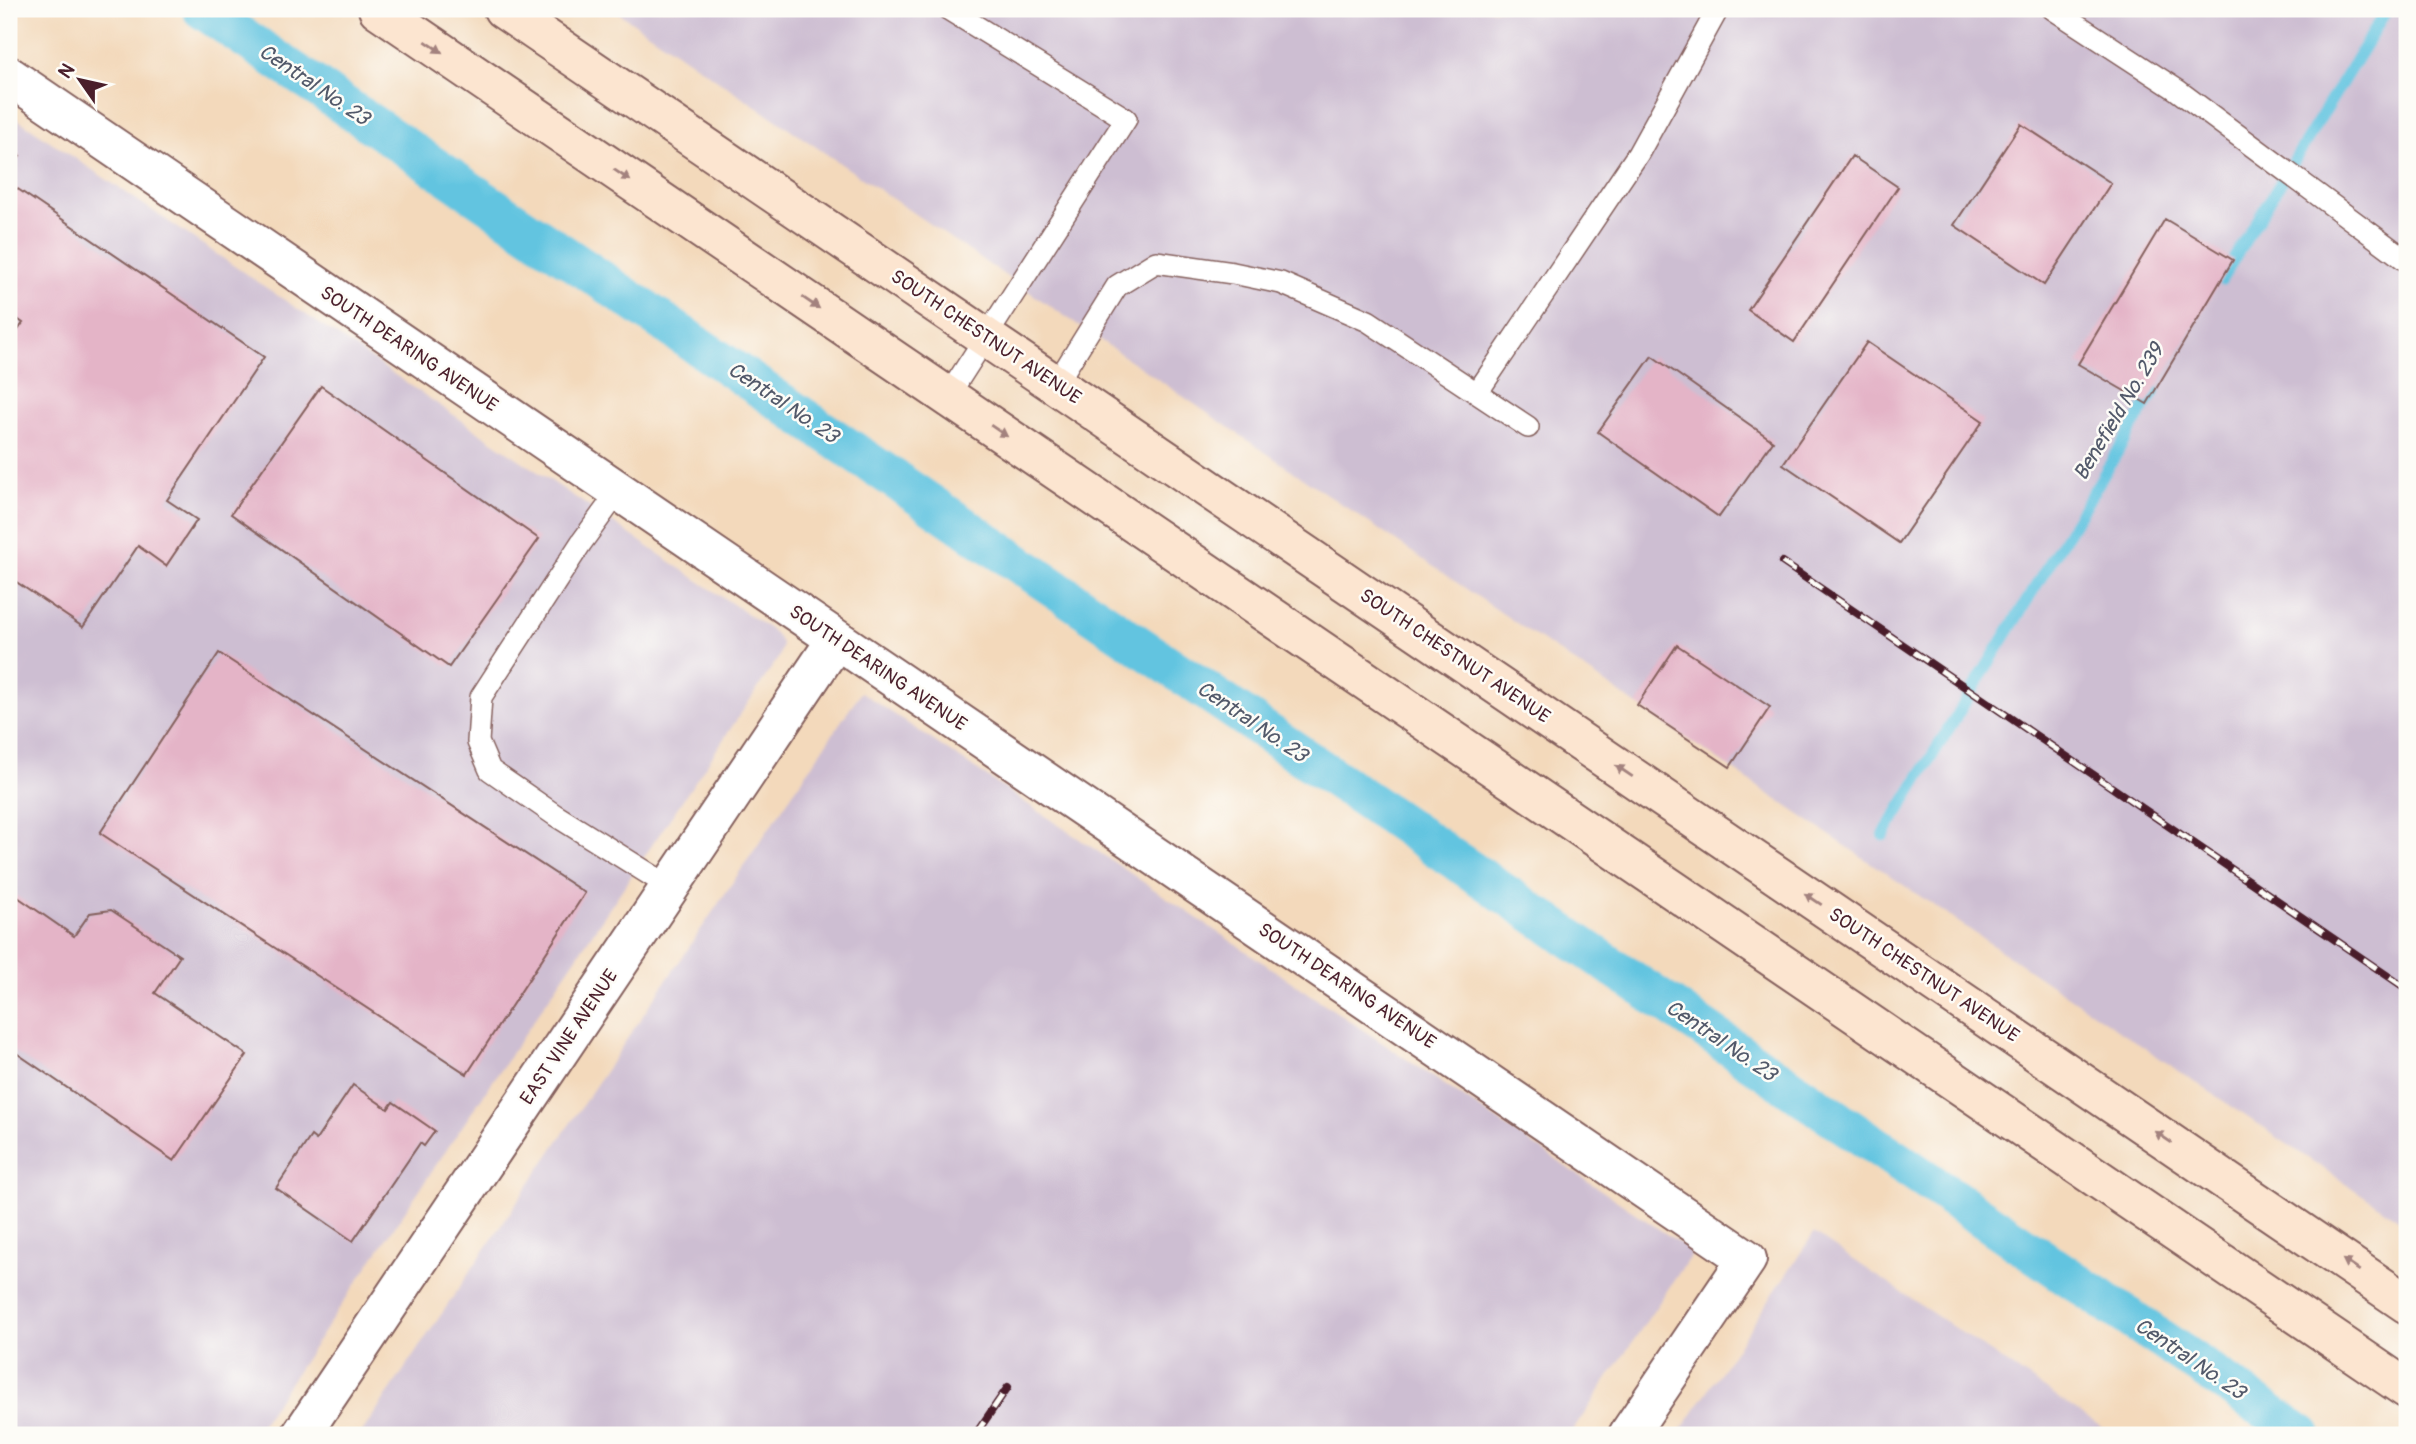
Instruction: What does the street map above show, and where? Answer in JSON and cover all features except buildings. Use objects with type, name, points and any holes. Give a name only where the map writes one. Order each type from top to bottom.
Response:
[{"type":"main road","points":[[378,9],[2407,1389]]},
{"type":"main road","name":"SOUTH CHESTNUT AVENUE","points":[[503,9],[2407,1304]]},
{"type":"street","name":"SOUTH DEARING AVENUE","points":[[9,76],[1747,1259],[1628,1435]]},
{"type":"street","name":"EAST VINE AVENUE","points":[[301,1435],[836,640]]},
{"type":"lane","points":[[948,9],[1126,119],[948,396]]},
{"type":"lane","points":[[1477,393],[1638,154],[1718,9]]},
{"type":"lane","points":[[2053,9],[2177,90],[2407,261]]},
{"type":"lane","points":[[1056,384],[1117,286],[1156,262],[1233,272],[1281,283],[1368,321],[1528,426]]},
{"type":"lane","points":[[618,492],[581,543],[481,697],[478,742],[490,770],[555,816],[670,887]]},
{"type":"shaded area","points":[[613,9],[2407,9],[2407,1225],[1637,705]]},
{"type":"shaded area","points":[[10,114],[774,632],[782,644],[779,657],[254,1435],[9,1435]]},
{"type":"shaded area","points":[[861,692],[1693,1252],[1570,1435],[360,1435]]},
{"type":"shaded area","points":[[1814,1233],[2113,1435],[1678,1435]]},
{"type":"waterway","name":"Central No. 23","points":[[202,9],[2302,1435]]},
{"type":"waterway","name":"Benefield No. 239","points":[[2221,280],[2387,9]]},
{"type":"waterway","name":"Benefield No. 239","points":[[1884,835],[2154,392]]},
{"type":"railway","points":[[1782,562],[2407,989]]},
{"type":"railway","points":[[975,1435],[1008,1387]]}]
